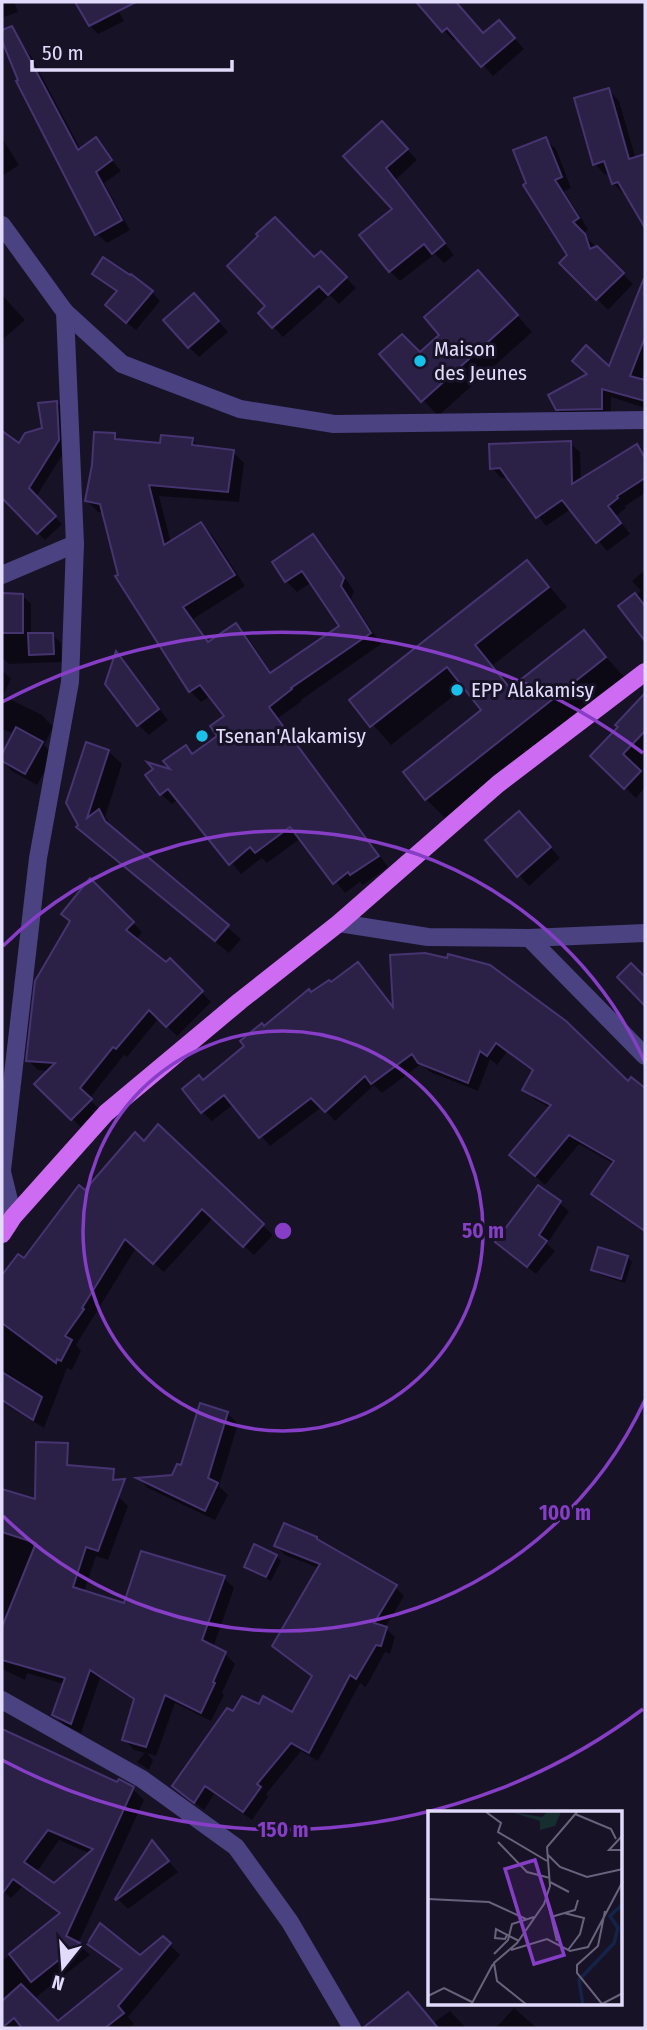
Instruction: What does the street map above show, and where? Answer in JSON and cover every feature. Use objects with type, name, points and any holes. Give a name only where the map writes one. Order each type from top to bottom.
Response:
[{"type":"main road","points":[[2,1234],[13,1217],[106,1113],[240,1001],[339,923],[498,784],[645,672]]},
{"type":"street","points":[[2,225],[65,312],[122,363],[240,409],[334,424],[645,420]]},
{"type":"street","points":[[13,1217],[2,1171],[37,868],[70,682],[75,544],[65,312]]},
{"type":"street","points":[[2,575],[75,544]]},
{"type":"street","points":[[339,923],[428,937],[528,938],[645,933]]},
{"type":"street","points":[[528,938],[645,1056]]},
{"type":"street","points":[[2,1700],[142,1779],[236,1847],[290,1922],[352,2028]]},
{"type":"building","points":[[75,2],[136,2],[89,26]]},
{"type":"building","points":[[416,2],[456,2],[483,33],[499,20],[515,38],[481,67],[447,28],[442,32]]},
{"type":"building","points":[[12,26],[78,150],[96,137],[112,160],[96,172],[122,220],[95,235],[16,81],[18,80],[2,41],[2,30]]},
{"type":"building","points":[[609,88],[629,159],[645,154],[645,228],[618,182],[612,184],[604,161],[593,165],[574,98]]},
{"type":"building","points":[[382,121],[408,149],[386,168],[445,243],[432,254],[424,244],[389,272],[359,235],[392,209],[343,156]]},
{"type":"building","points":[[546,137],[562,177],[555,180],[579,218],[573,222],[585,234],[590,249],[597,246],[624,273],[596,300],[559,263],[567,255],[523,185],[526,183],[513,150]]},
{"type":"building","points":[[275,217],[314,257],[321,251],[347,277],[328,295],[319,286],[272,328],[258,313],[265,306],[227,266]]},
{"type":"building","points":[[103,257],[153,291],[126,323],[105,305],[117,291],[92,274]]},
{"type":"building","points":[[478,270],[518,315],[421,402],[379,354],[402,334],[420,352],[439,335],[424,317]]},
{"type":"building","points":[[644,278],[645,337],[630,376],[645,380],[645,401],[602,389],[602,409],[556,410],[548,395],[587,374],[572,361],[586,345],[609,366]]},
{"type":"building","points":[[194,293],[219,321],[188,348],[163,320]]},
{"type":"building","points":[[57,401],[59,440],[29,488],[56,516],[37,534],[2,498],[2,431],[19,443],[25,433],[42,428],[38,403]]},
{"type":"building","points":[[94,432],[115,433],[115,439],[160,443],[161,435],[193,438],[192,445],[234,450],[228,492],[149,485],[164,545],[201,522],[235,575],[183,607],[208,642],[236,623],[270,673],[339,626],[302,571],[285,582],[272,562],[313,534],[344,578],[341,586],[371,633],[291,688],[269,707],[379,856],[350,875],[348,872],[333,884],[290,827],[255,853],[250,847],[229,865],[168,789],[160,795],[145,775],[153,769],[147,762],[170,769],[163,761],[186,745],[192,754],[217,736],[210,726],[224,716],[200,685],[189,692],[115,576],[118,575],[100,504],[85,501],[92,465]]},
{"type":"building","points":[[571,441],[572,484],[637,444],[645,458],[645,478],[617,496],[608,506],[621,523],[596,543],[562,500],[536,518],[500,468],[490,469],[489,444]]},
{"type":"building","points":[[527,560],[549,587],[475,645],[510,688],[584,630],[606,657],[425,800],[403,772],[481,710],[447,667],[370,727],[349,700]]},
{"type":"building","points":[[2,593],[23,594],[23,633],[2,633]]},
{"type":"building","points":[[635,593],[645,606],[645,641],[618,606]]},
{"type":"building","points":[[28,633],[53,633],[54,654],[29,655]]},
{"type":"building","points":[[116,651],[159,709],[137,726],[105,684]]},
{"type":"building","points":[[645,693],[645,731],[623,754],[641,771],[624,789],[590,756]]},
{"type":"building","points":[[16,727],[43,742],[25,774],[2,761],[2,754]]},
{"type":"building","points":[[86,742],[109,750],[87,818],[99,809],[105,821],[229,925],[215,941],[76,827],[78,825],[66,803]]},
{"type":"building","points":[[519,811],[551,847],[517,877],[485,840]]},
{"type":"building","points":[[90,878],[134,922],[126,930],[166,962],[170,958],[203,991],[166,1027],[149,1010],[116,1049],[113,1047],[80,1088],[92,1099],[71,1120],[34,1084],[55,1063],[26,1061],[35,981],[70,921],[61,914]]},
{"type":"building","points":[[425,953],[447,958],[448,954],[490,965],[566,1021],[628,1081],[631,1077],[645,1088],[645,1231],[591,1194],[614,1161],[569,1135],[535,1176],[509,1155],[551,1105],[522,1090],[533,1070],[496,1043],[487,1056],[480,1051],[468,1083],[418,1063],[412,1054],[371,1084],[365,1076],[325,1112],[311,1098],[259,1138],[224,1095],[201,1113],[182,1089],[199,1075],[203,1080],[244,1046],[240,1041],[262,1023],[264,1026],[309,989],[311,992],[329,980],[331,982],[358,962],[393,1007],[390,955]]},
{"type":"building","points":[[631,963],[645,977],[645,1006],[617,977]]},
{"type":"building","points":[[158,1124],[264,1224],[243,1247],[202,1209],[153,1264],[125,1239],[65,1336],[72,1340],[61,1361],[57,1359],[56,1363],[2,1323],[2,1275],[18,1254],[24,1258],[79,1185],[85,1190],[135,1132],[144,1141]]},
{"type":"building","points":[[538,1185],[561,1201],[539,1235],[547,1241],[527,1267],[495,1242]]},
{"type":"building","points":[[598,1247],[628,1256],[621,1279],[591,1270]]},
{"type":"building","points":[[2,1372],[42,1397],[33,1420],[2,1400]]},
{"type":"building","points":[[200,1403],[228,1412],[208,1478],[218,1483],[205,1511],[136,1478],[172,1475],[177,1464],[181,1465]]},
{"type":"building","points":[[36,1442],[68,1443],[67,1465],[114,1469],[113,1480],[125,1479],[98,1551],[86,1547],[73,1587],[124,1603],[141,1551],[225,1576],[202,1640],[226,1652],[213,1682],[215,1683],[201,1713],[165,1695],[146,1747],[122,1740],[134,1699],[90,1670],[71,1724],[52,1715],[65,1678],[2,1660],[2,1627],[36,1543],[2,1532],[2,1489],[35,1499]]},
{"type":"building","points":[[284,1523],[317,1537],[397,1585],[374,1623],[387,1627],[381,1646],[376,1645],[356,1679],[350,1675],[309,1753],[291,1743],[257,1784],[261,1787],[243,1812],[205,1786],[194,1803],[172,1786],[227,1708],[233,1711],[242,1696],[259,1704],[263,1696],[292,1712],[312,1676],[272,1646],[320,1564],[274,1546]]},
{"type":"building","points":[[254,1544],[277,1555],[266,1577],[244,1567]]},
{"type":"building","points":[[2,1729],[117,1782],[119,1779],[134,1787],[66,1936],[80,1943],[31,1982],[9,1954],[60,1913],[13,1879],[2,1894]],"holes":[[[48,1830],[93,1849],[54,1883],[24,1862]]]},
{"type":"building","points":[[152,1840],[169,1861],[116,1900],[115,1899]]},
{"type":"building","points":[[100,1923],[140,1955],[163,1936],[171,1943],[118,2006],[124,2013],[105,2028],[22,2028],[14,2018],[2,2028],[2,2001],[21,1984],[58,2021],[122,1969],[87,1944]]},
{"type":"building","points":[[408,1992],[438,2028],[363,2028]]},
{"type":"place","name":"Maison des Jeunes","points":[[420,361]]},
{"type":"place","name":"EPP Alakamisy","points":[[457,690]]},
{"type":"place","name":"Tsenan'Alakamisy","points":[[202,736]]}]
